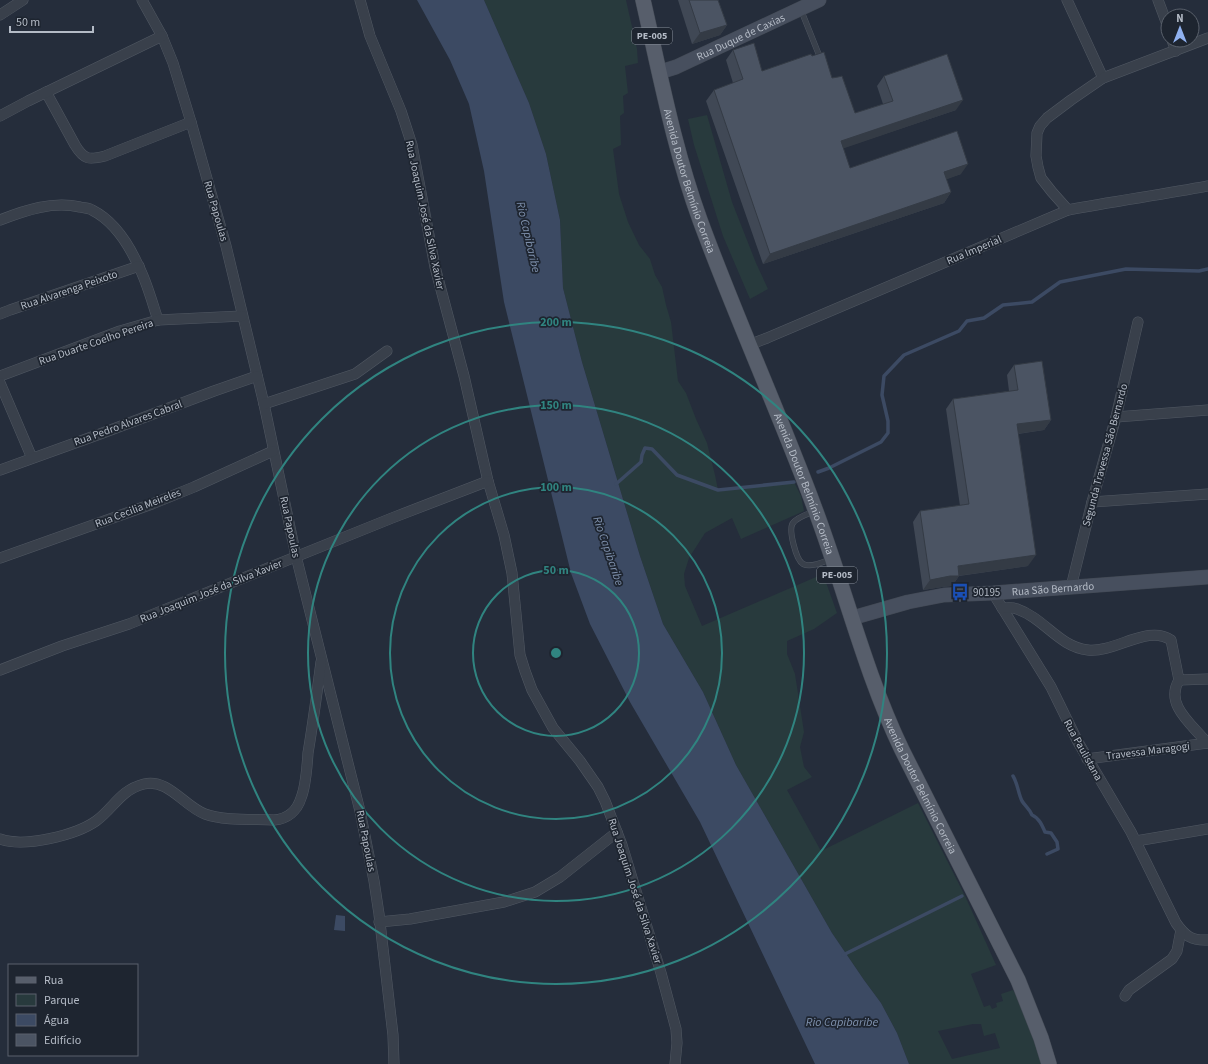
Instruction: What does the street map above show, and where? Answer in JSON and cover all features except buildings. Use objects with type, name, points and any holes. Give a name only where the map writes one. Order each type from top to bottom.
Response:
[{"type":"main road","name":"Avenida Doutor Belmínio Correia","points":[[643,0],[679,154],[700,220],[816,511],[872,677],[892,730],[1018,980],[1041,1038],[1049,1064]]},
{"type":"street","points":[[0,15],[23,0]]},
{"type":"street","name":"Rua Papoulas","points":[[142,0],[162,36],[173,63],[191,122],[226,246],[264,404],[296,556],[360,811],[374,881],[393,1036],[394,1064]]},
{"type":"street","name":"Rua Joaquim José da Silva Xavier","points":[[360,0],[370,36],[401,111],[412,145],[435,267],[464,376],[488,481],[504,535],[512,573],[520,655],[532,690],[553,728],[580,761],[598,787],[622,845],[661,973],[676,1029],[677,1043],[675,1064]]},
{"type":"street","name":"Rua Duque de Caxias","points":[[660,72],[676,67],[819,0]]},
{"type":"street","points":[[1067,0],[1103,78]]},
{"type":"street","points":[[0,116],[162,36]]},
{"type":"street","points":[[1068,210],[1041,178],[1036,156],[1037,133],[1040,126],[1047,118],[1103,78],[1208,38]]},
{"type":"street","points":[[46,92],[75,146],[86,158],[95,159],[105,156],[191,122]]},
{"type":"street","name":"Rua Imperial","points":[[749,345],[1068,210],[1208,186]]},
{"type":"street","points":[[0,220],[20,212],[48,205],[69,205],[91,209],[111,223],[125,240],[139,266],[158,320]]},
{"type":"street","name":"Rua Alvarenga Peixoto","points":[[0,314],[139,266]]},
{"type":"street","name":"Rua Duarte Coelho Pereira","points":[[0,376],[120,331],[158,320],[242,316]]},
{"type":"street","name":"Segunda Travessa São Bernardo","points":[[1071,587],[1092,502],[1116,417],[1138,322]]},
{"type":"street","points":[[264,404],[355,374],[387,351]]},
{"type":"street","name":"Rua Pedro Alvares Cabral","points":[[0,470],[257,376]]},
{"type":"street","points":[[0,383],[32,458]]},
{"type":"street","points":[[1116,417],[1208,410]]},
{"type":"street","name":"Rua Cecilia Meireles","points":[[0,558],[152,504],[273,451]]},
{"type":"street","name":"Rua Joaquim José da Silva Xavier","points":[[0,670],[62,646],[129,624],[296,556],[488,481]]},
{"type":"street","points":[[1092,502],[1208,494]]},
{"type":"street","name":"Rua São Bernardo","points":[[852,618],[908,602],[944,595],[1208,578]]},
{"type":"street","name":"Rua Paulistana","points":[[993,593],[1051,687],[1087,759],[1136,841],[1169,909],[1181,930]]},
{"type":"street","points":[[1002,608],[1016,608],[1030,615],[1068,644],[1089,651],[1109,648],[1152,635],[1163,636],[1171,640],[1180,680],[1174,693],[1176,705],[1207,743]]},
{"type":"street","points":[[0,839],[5,841],[32,842],[66,834],[96,821],[117,799],[133,788],[146,783],[158,784],[171,789],[184,801],[204,814],[221,818],[280,820],[288,816],[294,811],[301,798],[322,658]]},
{"type":"street","points":[[1180,680],[1208,678]]},
{"type":"street","name":"Travessa Maragogi","points":[[1087,759],[1207,743]]},
{"type":"street","points":[[1136,841],[1207,829]]},
{"type":"street","points":[[379,922],[410,919],[504,902],[535,892],[560,877],[617,832]]},
{"type":"street","points":[[1181,930],[1193,939],[1208,940]]},
{"type":"street","points":[[1124,996],[1128,990],[1172,959],[1177,951],[1181,930]]},
{"type":"lane","points":[[801,9],[822,62]]},
{"type":"lane","points":[[816,511],[793,522],[791,533],[797,554],[803,564],[810,565],[832,559]]},
{"type":"green space","points":[[484,0],[626,0],[637,49],[638,63],[625,66],[628,93],[623,96],[624,113],[620,116],[621,145],[613,149],[619,194],[628,222],[639,245],[650,259],[655,275],[662,287],[671,322],[678,381],[686,393],[707,443],[718,490],[794,482],[801,496],[804,511],[741,539],[732,518],[705,533],[689,558],[684,574],[685,586],[702,626],[823,574],[837,613],[814,629],[787,641],[787,654],[795,674],[804,732],[800,747],[804,767],[812,777],[787,790],[821,851],[918,803],[966,898],[996,965],[971,974],[984,1007],[990,1005],[992,1009],[997,1007],[996,1003],[1003,1001],[1001,994],[1013,990],[1027,1015],[1045,1064],[909,1064],[897,1033],[881,1003],[832,933],[736,765],[703,692],[663,624],[640,556],[582,362],[563,288],[560,220],[546,154],[529,103]],"holes":[[[973,1024],[981,1024],[984,1036],[995,1033],[1000,1048],[952,1059],[938,1031]]]},
{"type":"green space","points":[[707,115],[732,202],[768,289],[750,299],[723,236],[694,145],[688,119]]},
{"type":"water","name":"Rio Capibaribe","points":[[417,0],[484,0],[529,103],[546,154],[560,220],[563,288],[582,362],[640,556],[663,624],[703,692],[736,765],[832,933],[881,1003],[897,1033],[909,1064],[815,1064],[700,822],[630,702],[590,624],[571,573],[504,302],[484,171],[469,104],[450,60]]},
{"type":"water","points":[[336,915],[345,916],[345,931],[334,930]]},
{"type":"waterway","points":[[818,472],[881,442],[888,433],[888,421],[882,395],[884,376],[904,355],[959,331],[967,321],[984,318],[1003,305],[1032,302],[1060,282],[1126,269],[1199,271],[1208,269]]},
{"type":"waterway","points":[[616,484],[641,462],[645,448],[652,449],[677,475],[718,490],[794,482]]},
{"type":"waterway","points":[[1013,776],[1022,801],[1032,815],[1040,822],[1045,832],[1051,833],[1057,842],[1058,849],[1047,854]]},
{"type":"waterway","points":[[843,955],[962,896]]},
{"type":"place","name":"90195","points":[[960,592]]}]
